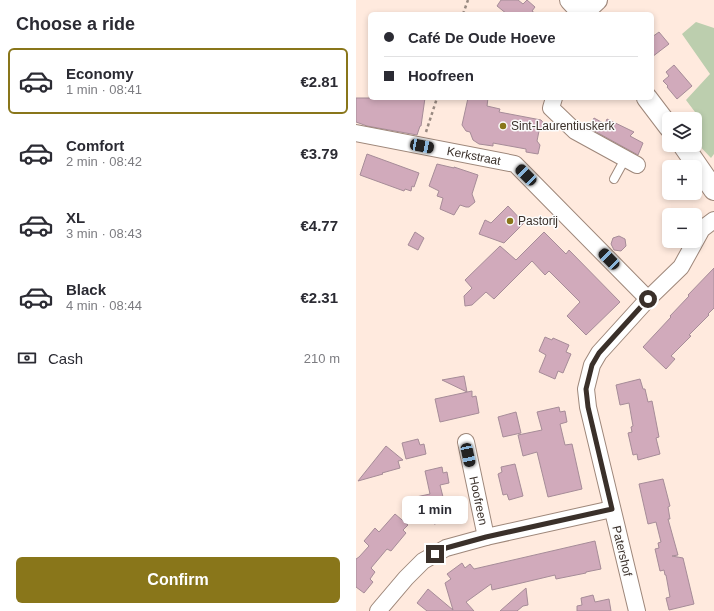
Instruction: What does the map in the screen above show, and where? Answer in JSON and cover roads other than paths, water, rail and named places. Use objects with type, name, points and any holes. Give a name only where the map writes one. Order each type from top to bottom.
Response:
[{"type":"street","points":[[579,9],[597,0]]},
{"type":"street","points":[[553,100],[551,108],[575,132],[631,162]]},
{"type":"street","points":[[649,100],[662,118]]},
{"type":"street","name":"Kerkstraat","points":[[356,133],[516,164],[648,299]]},
{"type":"street","points":[[688,152],[714,190]]},
{"type":"street","points":[[648,299],[681,267],[702,229],[714,220]]},
{"type":"street","name":"Patershof","points":[[637,611],[588,407],[586,389],[592,365],[599,353],[648,299]]},
{"type":"street","name":"Hoofreen","points":[[466,442],[486,537]]},
{"type":"street","name":"Hoofreen","points":[[378,611],[406,578],[423,561],[446,548],[486,537],[612,509]]},
{"type":"lane","points":[[614,180],[631,162]]},
{"type":"place","name":"Sint-Laurentiuskerk","points":[[503,126]]},
{"type":"place","name":"Pastorij","points":[[510,221]]}]
